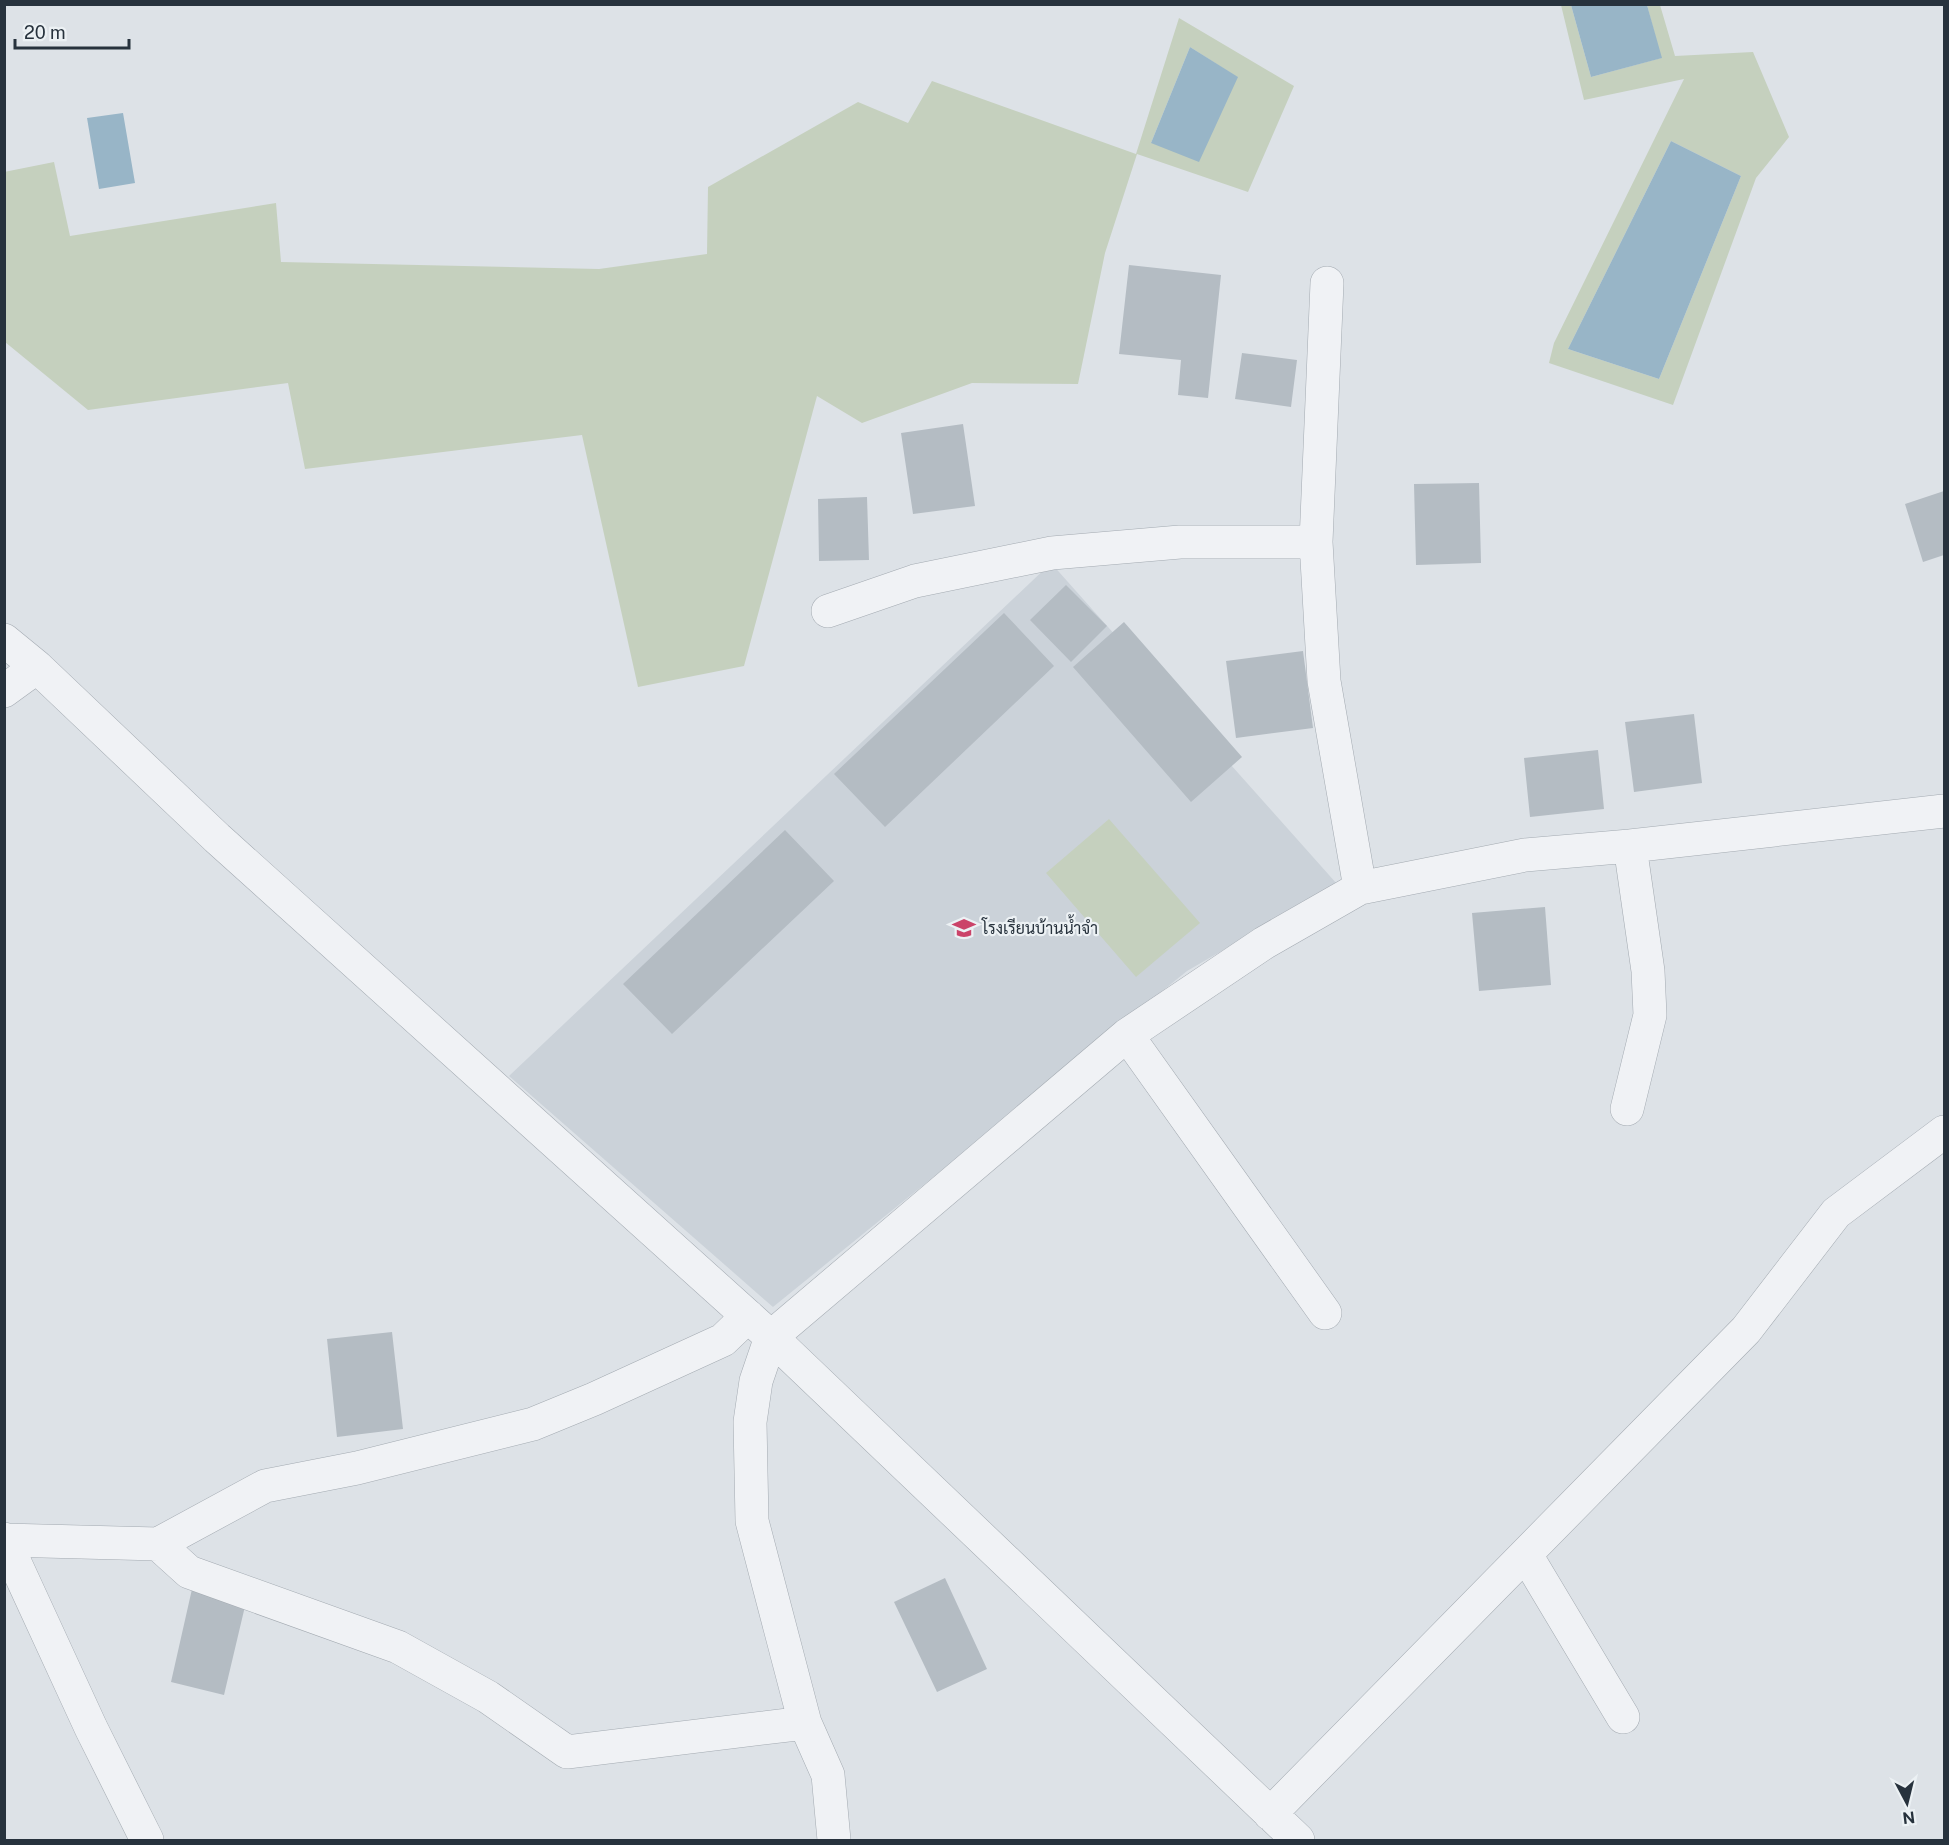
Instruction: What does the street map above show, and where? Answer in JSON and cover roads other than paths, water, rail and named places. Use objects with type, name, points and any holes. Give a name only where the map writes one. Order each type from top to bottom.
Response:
[{"type":"street","points":[[1327,283],[1316,542],[1324,681],[1360,888]]},
{"type":"street","points":[[828,612],[915,581],[1053,553],[1180,542],[1316,542]]},
{"type":"street","points":[[4,640],[37,667],[217,838],[760,1327],[1298,1840]]},
{"type":"street","points":[[4,691],[37,667]]},
{"type":"street","points":[[147,1840],[91,1728],[5,1540],[158,1544],[265,1486],[357,1468],[533,1424],[594,1399],[723,1340],[760,1327],[1127,1035],[1264,943],[1360,888],[1525,855],[1630,846],[1944,811]]},
{"type":"street","points":[[1627,1109],[1650,1016],[1648,971],[1630,846]]},
{"type":"street","points":[[1127,1035],[1325,1313]]},
{"type":"street","points":[[1270,1814],[1746,1330],[1836,1213],[1944,1132]]},
{"type":"street","points":[[760,1327],[750,1422],[752,1521],[805,1722],[828,1775],[834,1840]]},
{"type":"street","points":[[158,1544],[189,1572],[398,1647],[488,1697],[567,1752],[805,1722]]},
{"type":"street","points":[[1526,1555],[1623,1717]]},
{"type":"water","points":[[1571,5],[1647,5],[1662,58],[1591,77]]},
{"type":"water","points":[[1190,47],[1238,77],[1199,162],[1151,143]]},
{"type":"water","points":[[123,113],[135,183],[99,189],[87,118]]},
{"type":"water","points":[[1671,141],[1741,176],[1659,379],[1568,349]]},
{"type":"place","name":"โรงเรียนบ้านน้ำจำ","points":[[964,928]]}]
